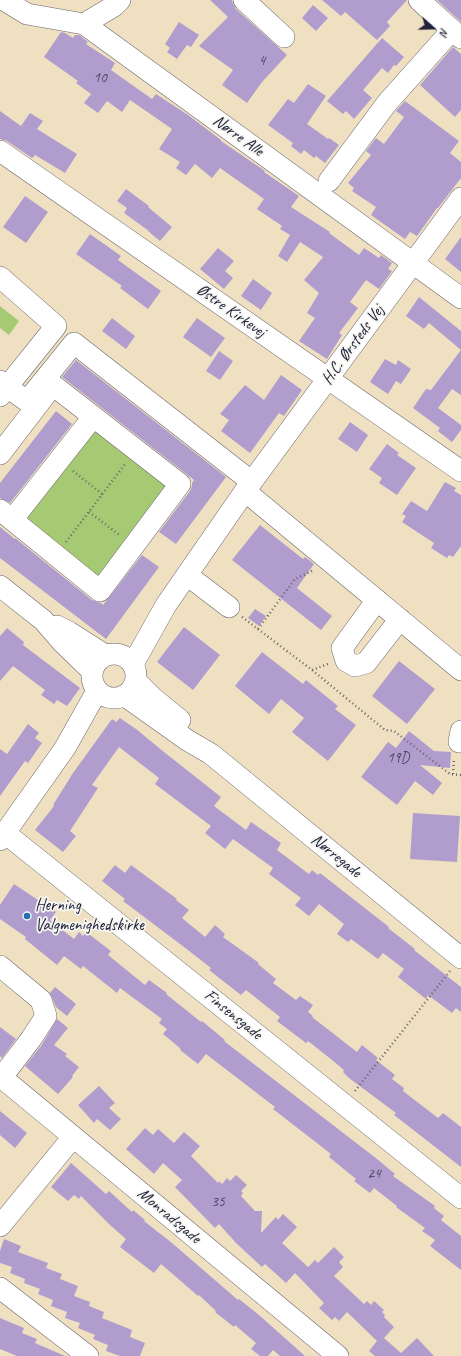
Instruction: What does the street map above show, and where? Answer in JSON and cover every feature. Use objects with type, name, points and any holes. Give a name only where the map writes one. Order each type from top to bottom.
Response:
[{"type":"street","name":"Nørre Alle","points":[[4,0],[26,14],[84,24],[461,298]]},
{"type":"street","points":[[84,24],[114,6],[120,0]]},
{"type":"street","points":[[244,0],[284,37]]},
{"type":"street","points":[[329,181],[386,103],[457,34],[419,0]]},
{"type":"street","name":"Østre Kirkevej","points":[[0,151],[461,471]]},
{"type":"street","name":"H.C. Ørsteds Vej","points":[[3,836],[248,487],[461,198]]},
{"type":"street","points":[[0,277],[56,326],[2,388],[27,401],[49,382]]},
{"type":"street","points":[[0,454],[74,343],[248,487],[326,558],[461,670]]},
{"type":"street","points":[[49,382],[180,484],[100,591],[6,515],[59,460],[93,417]]},
{"type":"street","points":[[187,575],[228,607]]},
{"type":"street","name":"Nørregade","points":[[0,586],[43,620],[69,632],[186,740],[211,754],[456,963]]},
{"type":"street","points":[[377,600],[342,648],[346,661],[355,666],[366,663],[400,620]]},
{"type":"street","name":"Finsensgade","points":[[3,836],[461,1198]]},
{"type":"street","points":[[0,966],[41,1000],[46,1016],[31,1039],[1,1076]]},
{"type":"street","name":"Monradsgade","points":[[1,1076],[338,1356]]},
{"type":"street","points":[[3,1217],[73,1137]]},
{"type":"street","points":[[0,1288],[88,1356]]},
{"type":"path","points":[[56,556],[136,450]]},
{"type":"path","points":[[59,460],[102,494]]},
{"type":"path","points":[[89,512],[134,546]]},
{"type":"path","points":[[258,629],[295,578],[314,571],[326,558]]},
{"type":"path","points":[[228,607],[312,670],[385,730],[394,731],[450,774],[461,775]]},
{"type":"path","points":[[344,1104],[456,963]]},
{"type":"green space","points":[[0,306],[19,321],[9,335],[0,328]]},
{"type":"green space","points":[[93,417],[180,484],[100,591],[12,520]]},
{"type":"building","points":[[210,0],[232,0],[236,9],[287,55],[262,82],[247,103],[222,85],[233,70],[199,46],[228,17]]},
{"type":"building","points":[[322,0],[407,0],[387,22],[390,26],[377,40],[345,12],[341,16]]},
{"type":"building","points":[[437,0],[461,0],[461,22]]},
{"type":"building","points":[[313,5],[328,18],[316,31],[302,18]]},
{"type":"building","points":[[179,22],[199,35],[191,47],[187,45],[177,59],[167,52],[170,48],[165,44]]},
{"type":"building","points":[[61,32],[73,38],[75,35],[79,35],[88,42],[86,44],[115,63],[111,70],[152,99],[156,94],[188,115],[221,141],[299,196],[291,207],[330,232],[329,233],[359,255],[364,248],[379,258],[381,255],[392,263],[388,269],[392,271],[379,289],[366,280],[350,302],[358,308],[339,333],[342,335],[327,359],[299,341],[315,318],[307,313],[319,293],[304,280],[323,257],[300,242],[287,262],[278,256],[290,235],[280,229],[282,226],[257,209],[264,199],[220,168],[212,178],[195,164],[186,175],[176,168],[180,162],[159,149],[172,129],[130,100],[122,112],[107,101],[98,113],[84,103],[91,94],[76,83],[78,81],[44,57]]},
{"type":"building","points":[[382,38],[404,57],[396,66],[394,65],[388,73],[382,68],[363,90],[372,98],[354,119],[346,111],[343,114],[327,101]]},
{"type":"building","points":[[453,47],[461,54],[461,110],[455,117],[420,85]]},
{"type":"building","points":[[308,84],[326,96],[307,124],[339,145],[325,163],[316,156],[314,158],[304,150],[301,154],[291,146],[293,143],[268,125],[288,99],[294,103]]},
{"type":"building","points":[[405,101],[459,141],[450,153],[461,162],[461,178],[417,236],[410,232],[405,239],[371,215],[376,207],[352,191],[354,188],[348,183],[371,155],[366,151],[376,138],[384,144],[404,117],[396,111]]},
{"type":"building","points":[[0,111],[21,126],[30,113],[43,121],[37,129],[77,154],[65,173],[35,155],[32,158],[7,141],[0,139]]},
{"type":"building","points":[[126,189],[149,206],[148,207],[172,227],[160,241],[124,213],[127,208],[117,201]]},
{"type":"building","points":[[25,196],[48,212],[26,243],[3,227]]},
{"type":"building","points":[[90,234],[121,256],[118,260],[161,291],[148,309],[120,288],[122,286],[76,254]]},
{"type":"building","points":[[461,237],[461,272],[445,259]]},
{"type":"building","points":[[218,248],[234,261],[225,271],[233,278],[224,289],[200,269]]},
{"type":"building","points":[[253,279],[272,293],[261,310],[241,296]]},
{"type":"building","points":[[419,297],[461,331],[461,350],[429,323],[424,329],[406,316]]},
{"type":"building","points":[[112,318],[135,336],[126,349],[102,331]]},
{"type":"building","points":[[197,318],[225,338],[211,357],[183,337]]},
{"type":"building","points":[[461,350],[461,395],[452,389],[438,408],[461,425],[461,430],[452,442],[438,431],[440,428],[413,408],[426,389],[431,390]]},
{"type":"building","points":[[219,351],[233,361],[220,380],[206,371]]},
{"type":"building","points":[[385,359],[396,365],[398,360],[411,369],[401,384],[396,381],[388,394],[370,382]]},
{"type":"building","points":[[76,360],[226,477],[176,544],[159,532],[190,491],[194,480],[62,377]]},
{"type":"building","points":[[281,375],[302,390],[284,416],[279,413],[250,453],[221,431],[229,420],[220,414],[245,385],[264,400]]},
{"type":"building","points":[[56,411],[72,424],[10,503],[0,498],[0,483]]},
{"type":"building","points":[[350,422],[368,435],[357,452],[338,439]]},
{"type":"building","points":[[387,444],[399,453],[397,455],[416,468],[397,495],[379,483],[382,478],[369,469]]},
{"type":"building","points":[[445,482],[456,488],[454,491],[461,495],[461,546],[453,557],[449,555],[447,558],[431,548],[434,543],[402,522],[406,516],[402,514],[411,501],[427,511]]},
{"type":"building","points":[[260,525],[303,559],[305,557],[314,564],[297,588],[332,616],[321,630],[232,560]]},
{"type":"building","points":[[0,527],[92,600],[103,605],[142,555],[159,567],[106,639],[0,558]]},
{"type":"building","points":[[255,609],[266,616],[259,626],[248,618]]},
{"type":"building","points":[[184,627],[220,655],[193,690],[157,662]]},
{"type":"building","points":[[7,628],[24,642],[23,645],[80,688],[67,706],[57,700],[54,704],[41,695],[45,690],[13,666],[0,681],[0,636]]},
{"type":"building","points":[[262,652],[303,684],[306,680],[338,706],[335,709],[356,725],[328,761],[292,732],[304,718],[281,699],[269,714],[235,686]]},
{"type":"building","points":[[399,661],[435,689],[407,724],[372,696]]},
{"type":"building","points":[[120,718],[221,797],[214,806],[246,830],[251,822],[281,843],[277,850],[309,874],[312,870],[318,875],[320,873],[389,927],[388,928],[415,949],[414,950],[461,987],[461,1012],[456,1008],[452,1013],[428,995],[426,999],[398,977],[404,969],[383,953],[378,959],[351,939],[348,942],[337,934],[344,924],[319,904],[309,916],[295,905],[301,898],[269,874],[273,868],[233,839],[225,849],[205,833],[211,826],[155,784],[159,778],[119,747],[92,785],[98,788],[70,831],[76,836],[63,852],[35,830],[54,806],[53,805],[73,773],[112,719],[116,722]]},
{"type":"building","points":[[28,724],[39,733],[35,738],[42,743],[28,763],[25,761],[0,796],[0,749],[7,754]]},
{"type":"building","points":[[409,731],[434,751],[451,752],[450,768],[420,765],[442,783],[433,795],[415,781],[397,805],[361,777],[388,742],[396,748]]},
{"type":"building","points":[[413,813],[460,816],[457,862],[410,859]]},
{"type":"building","points":[[115,865],[125,873],[131,865],[177,899],[176,900],[189,910],[182,918],[205,937],[215,925],[225,934],[223,937],[259,963],[258,964],[276,979],[273,983],[296,1000],[300,996],[313,1005],[308,1012],[313,1016],[312,1017],[357,1052],[362,1045],[378,1058],[376,1060],[395,1075],[392,1079],[404,1088],[403,1091],[438,1118],[443,1113],[461,1127],[461,1167],[394,1115],[396,1113],[349,1078],[343,1072],[344,1070],[332,1060],[308,1041],[306,1043],[277,1021],[280,1017],[246,990],[241,995],[209,970],[211,968],[123,901],[125,899],[102,881]]},
{"type":"building","points":[[14,884],[56,912],[50,920],[74,939],[79,932],[83,936],[86,932],[111,951],[108,955],[145,985],[149,980],[167,993],[166,994],[225,1040],[224,1041],[377,1159],[395,1174],[393,1176],[435,1206],[434,1208],[444,1216],[441,1220],[461,1236],[461,1270],[430,1246],[435,1240],[422,1231],[425,1228],[396,1207],[397,1206],[374,1188],[370,1193],[354,1181],[356,1179],[329,1157],[331,1154],[273,1109],[275,1107],[206,1054],[198,1064],[180,1050],[181,1049],[163,1034],[167,1029],[159,1023],[162,1019],[120,988],[117,993],[83,966],[81,969],[64,956],[57,965],[25,939],[26,937],[0,919],[0,905]]},
{"type":"building","points":[[55,987],[76,1004],[67,1016],[56,1007],[50,993]]},
{"type":"building","points":[[57,1019],[68,1028],[54,1045],[67,1054],[65,1056],[79,1067],[72,1076],[73,1077],[58,1094],[25,1066],[41,1046]]},
{"type":"building","points":[[0,1027],[16,1039],[2,1058],[0,1056]]},
{"type":"building","points":[[99,1086],[115,1103],[109,1108],[121,1119],[110,1130],[97,1119],[94,1123],[78,1105]]},
{"type":"building","points":[[0,1111],[27,1133],[15,1148],[0,1135]]},
{"type":"building","points":[[145,1128],[153,1135],[158,1129],[174,1143],[184,1132],[200,1146],[191,1156],[218,1183],[219,1181],[222,1184],[227,1178],[230,1181],[236,1175],[247,1185],[241,1191],[243,1193],[241,1196],[255,1211],[262,1211],[261,1233],[276,1217],[278,1220],[283,1214],[297,1227],[282,1243],[308,1267],[315,1260],[318,1263],[334,1247],[344,1257],[339,1262],[343,1267],[334,1276],[364,1304],[367,1301],[371,1305],[374,1301],[384,1310],[382,1312],[385,1315],[384,1317],[394,1327],[384,1338],[401,1353],[417,1338],[434,1356],[375,1356],[369,1351],[377,1341],[347,1312],[339,1321],[335,1317],[332,1320],[319,1308],[324,1303],[295,1273],[286,1283],[265,1264],[262,1267],[236,1243],[219,1224],[215,1228],[175,1187],[182,1180],[163,1163],[154,1174],[126,1149]]},
{"type":"building","points":[[71,1163],[106,1194],[109,1191],[132,1212],[133,1210],[238,1300],[239,1299],[259,1315],[305,1356],[280,1356],[273,1350],[268,1356],[260,1356],[251,1349],[256,1343],[235,1325],[234,1327],[215,1312],[216,1311],[199,1295],[198,1296],[161,1264],[154,1273],[120,1247],[126,1239],[81,1196],[79,1199],[74,1195],[68,1201],[51,1187]]},
{"type":"building","points":[[4,1239],[21,1246],[18,1252],[48,1263],[46,1268],[62,1274],[60,1279],[78,1286],[74,1296],[90,1302],[89,1306],[104,1312],[102,1318],[132,1330],[130,1337],[145,1343],[140,1356],[120,1356],[106,1351],[108,1345],[93,1339],[95,1335],[78,1328],[80,1323],[65,1318],[67,1312],[51,1306],[53,1300],[38,1294],[40,1289],[24,1283],[25,1279],[10,1273],[12,1267],[0,1263],[0,1251]]},
{"type":"building","points":[[0,1318],[24,1328],[22,1333],[37,1339],[35,1343],[65,1356],[17,1356],[0,1349]]},
{"type":"place","name":"Herning Valgmenighedskirke","points":[[27,916]]}]
